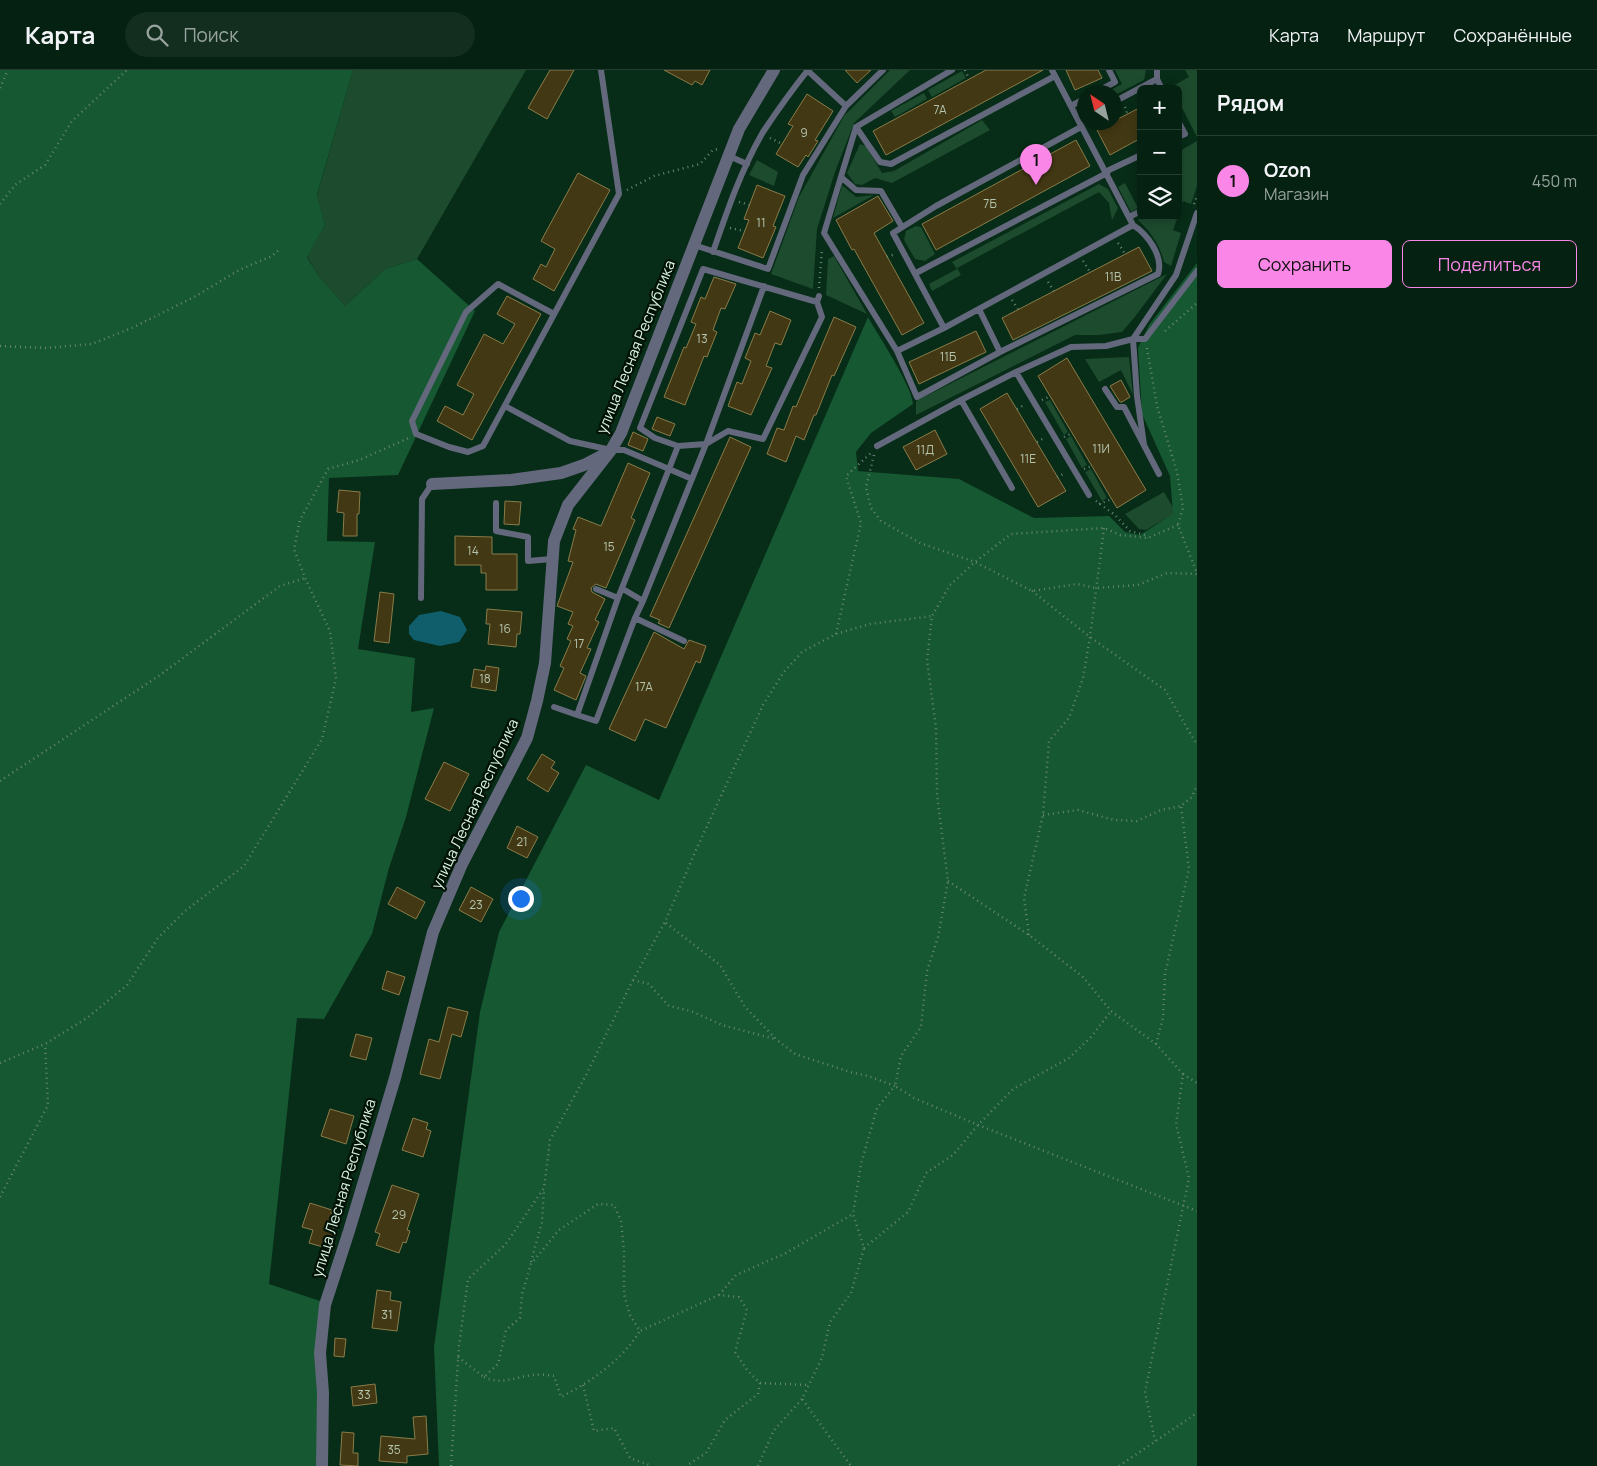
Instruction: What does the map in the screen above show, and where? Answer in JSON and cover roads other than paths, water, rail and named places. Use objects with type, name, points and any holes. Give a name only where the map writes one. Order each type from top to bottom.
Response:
[{"type":"street","name":"улица Лесная Республика","points":[[322,1466],[323,1393],[320,1353],[325,1305],[395,1078],[433,932],[462,864],[527,738],[545,663],[554,541],[568,505],[611,450],[621,433],[739,129],[774,70]]},
{"type":"street","points":[[432,484],[511,480],[561,473],[584,466],[611,450]]},
{"type":"lane","points":[[554,314],[498,284],[466,312],[412,422],[416,434],[468,452],[483,446],[619,194],[601,70]]},
{"type":"lane","points":[[714,252],[731,200],[747,164],[763,134],[807,70],[846,106]]},
{"type":"lane","points":[[694,245],[768,269],[804,175],[846,106],[883,70]]},
{"type":"lane","points":[[952,70],[856,127],[824,233],[897,352],[918,397],[1000,352],[1158,274],[1160,266],[1157,254],[1140,230],[1133,225],[1083,130]]},
{"type":"lane","points":[[1109,70],[1115,82],[1109,85]]},
{"type":"lane","points":[[1157,70],[1157,79],[1160,85]]},
{"type":"lane","points":[[856,127],[880,162],[891,164],[1053,73],[1077,120]]},
{"type":"lane","points":[[1122,98],[1157,79]]},
{"type":"lane","points":[[1070,106],[1077,102]]},
{"type":"lane","points":[[944,328],[893,234],[972,186],[1077,129]]},
{"type":"lane","points":[[730,152],[747,164]]},
{"type":"lane","points":[[916,274],[1107,173],[1109,170],[1137,157]]},
{"type":"lane","points":[[841,177],[856,190],[881,191],[902,227]]},
{"type":"lane","points":[[1129,217],[1137,213]]},
{"type":"lane","points":[[1144,445],[1133,339],[1176,275],[1197,213]]},
{"type":"lane","points":[[897,352],[1133,225]]},
{"type":"lane","points":[[702,269],[764,286],[818,299],[822,317],[763,438],[728,431],[706,444],[678,446],[655,438],[640,428],[702,269]]},
{"type":"lane","points":[[877,446],[961,400],[1071,347],[1106,346],[1133,339],[1146,339],[1197,271]]},
{"type":"lane","points":[[554,707],[596,721],[634,618],[643,601],[706,444],[764,286]]},
{"type":"lane","points":[[979,309],[1000,352]]},
{"type":"lane","points":[[1016,372],[1089,495]]},
{"type":"lane","points":[[1105,390],[1117,407],[1124,406],[1159,474]]},
{"type":"lane","points":[[961,400],[1012,488]]},
{"type":"lane","points":[[505,406],[570,441],[611,450],[624,450],[692,479]]},
{"type":"lane","points":[[577,715],[618,598],[678,446]]},
{"type":"lane","points":[[420,598],[422,499],[432,484]]},
{"type":"lane","points":[[496,503],[496,531],[528,537],[528,561],[552,559]]},
{"type":"lane","points":[[596,589],[618,598]]},
{"type":"lane","points":[[623,589],[643,601]]},
{"type":"lane","points":[[634,618],[684,641]]},
{"type":"water","points":[[441,611],[460,617],[467,630],[459,642],[440,646],[414,640],[409,634],[409,626],[419,615]]},
{"type":"place","name":"Ozon","points":[[1036,185]]}]
